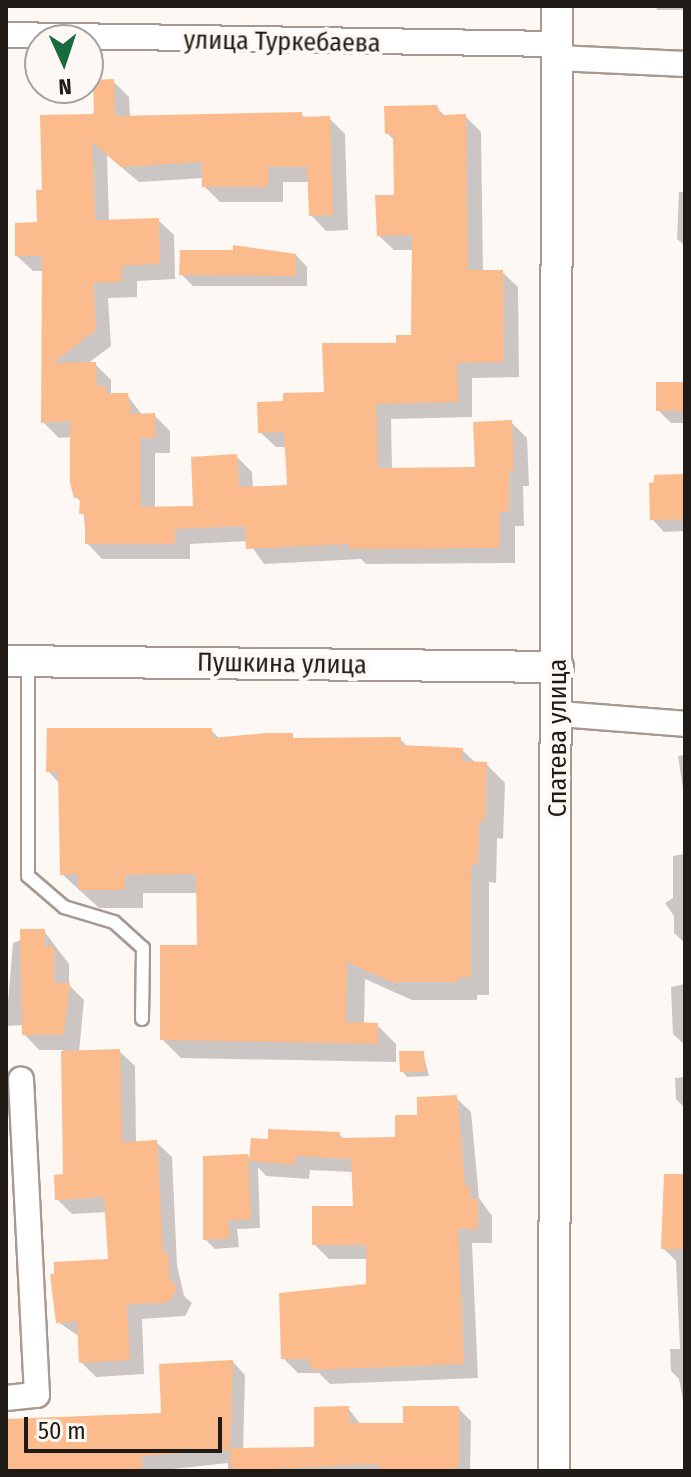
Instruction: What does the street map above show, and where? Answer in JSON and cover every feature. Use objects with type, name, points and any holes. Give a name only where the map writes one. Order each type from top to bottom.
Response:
[{"type":"street","name":"Спатева улица","points":[[554,1471],[559,714],[557,6]]},
{"type":"street","name":"улица Туркебаева","points":[[6,35],[558,51],[685,64]]},
{"type":"street","name":"Пушкина улица","points":[[17,661],[558,667]]},
{"type":"street","points":[[559,714],[685,724]]},
{"type":"street","points":[[6,1398],[37,1395],[21,1079]]},
{"type":"lane","points":[[17,661],[28,876],[64,907],[114,922],[143,948],[142,1019]]},
{"type":"building","points":[[104,79],[114,79],[115,116],[302,112],[302,117],[330,116],[333,215],[309,216],[307,167],[268,167],[268,187],[202,187],[202,162],[121,167],[92,142],[95,220],[159,218],[160,264],[122,266],[122,282],[93,283],[96,330],[53,363],[96,362],[97,386],[106,386],[106,393],[128,393],[131,414],[155,413],[155,438],[140,438],[141,507],[193,506],[191,457],[237,454],[239,487],[287,485],[284,432],[258,433],[257,402],[283,401],[283,393],[324,392],[322,343],[396,343],[396,335],[411,335],[412,235],[377,236],[375,195],[394,195],[393,134],[385,134],[384,106],[437,105],[441,115],[466,114],[468,270],[503,270],[504,362],[457,363],[458,402],[376,404],[378,468],[475,467],[473,422],[512,420],[514,471],[509,471],[509,512],[500,512],[500,548],[349,549],[349,544],[246,549],[245,526],[175,529],[175,544],[85,544],[85,514],[79,514],[80,498],[74,498],[70,483],[70,421],[41,423],[42,256],[15,256],[15,223],[37,222],[36,190],[42,190],[40,115],[94,114],[94,104],[104,104]]},
{"type":"building","points":[[233,245],[296,254],[296,276],[179,275],[180,250],[233,250]]},
{"type":"building","points":[[656,382],[685,382],[685,411],[656,411]]},
{"type":"building","points":[[685,474],[685,519],[650,520],[649,483],[654,482],[654,475]]},
{"type":"building","points":[[47,728],[212,728],[212,738],[267,733],[293,733],[293,738],[401,737],[401,745],[463,748],[462,761],[487,762],[485,821],[479,820],[478,865],[471,864],[471,977],[459,977],[459,982],[391,982],[347,962],[346,1022],[378,1023],[378,1044],[160,1040],[160,945],[197,945],[196,874],[125,875],[125,890],[78,890],[78,874],[60,875],[58,772],[46,772]]},
{"type":"building","points":[[20,929],[45,929],[45,947],[54,946],[54,983],[70,983],[64,1035],[22,1035]]},
{"type":"building","points":[[120,1049],[122,1142],[157,1140],[163,1253],[168,1252],[169,1278],[178,1287],[169,1302],[127,1305],[130,1360],[79,1363],[77,1321],[56,1323],[50,1274],[54,1274],[54,1262],[108,1259],[104,1197],[55,1200],[54,1175],[63,1174],[61,1051]]},
{"type":"building","points":[[399,1051],[424,1051],[425,1072],[400,1072]]},
{"type":"building","points":[[457,1095],[465,1186],[470,1186],[470,1199],[478,1199],[478,1229],[458,1229],[464,1364],[313,1370],[307,1359],[281,1359],[279,1293],[366,1284],[366,1245],[312,1245],[312,1206],[353,1206],[351,1159],[296,1156],[295,1165],[249,1161],[251,1138],[268,1139],[268,1129],[340,1132],[340,1138],[395,1137],[395,1115],[417,1115],[417,1097]]},
{"type":"building","points":[[248,1154],[251,1219],[228,1220],[230,1238],[203,1240],[203,1156]]},
{"type":"building","points":[[664,1174],[685,1174],[685,1249],[661,1249]]},
{"type":"building","points":[[233,1360],[230,1448],[314,1447],[314,1407],[349,1406],[349,1423],[403,1423],[403,1406],[459,1406],[459,1464],[455,1471],[378,1471],[378,1464],[231,1471],[230,1450],[142,1456],[142,1471],[6,1470],[6,1419],[161,1413],[159,1364]]}]
